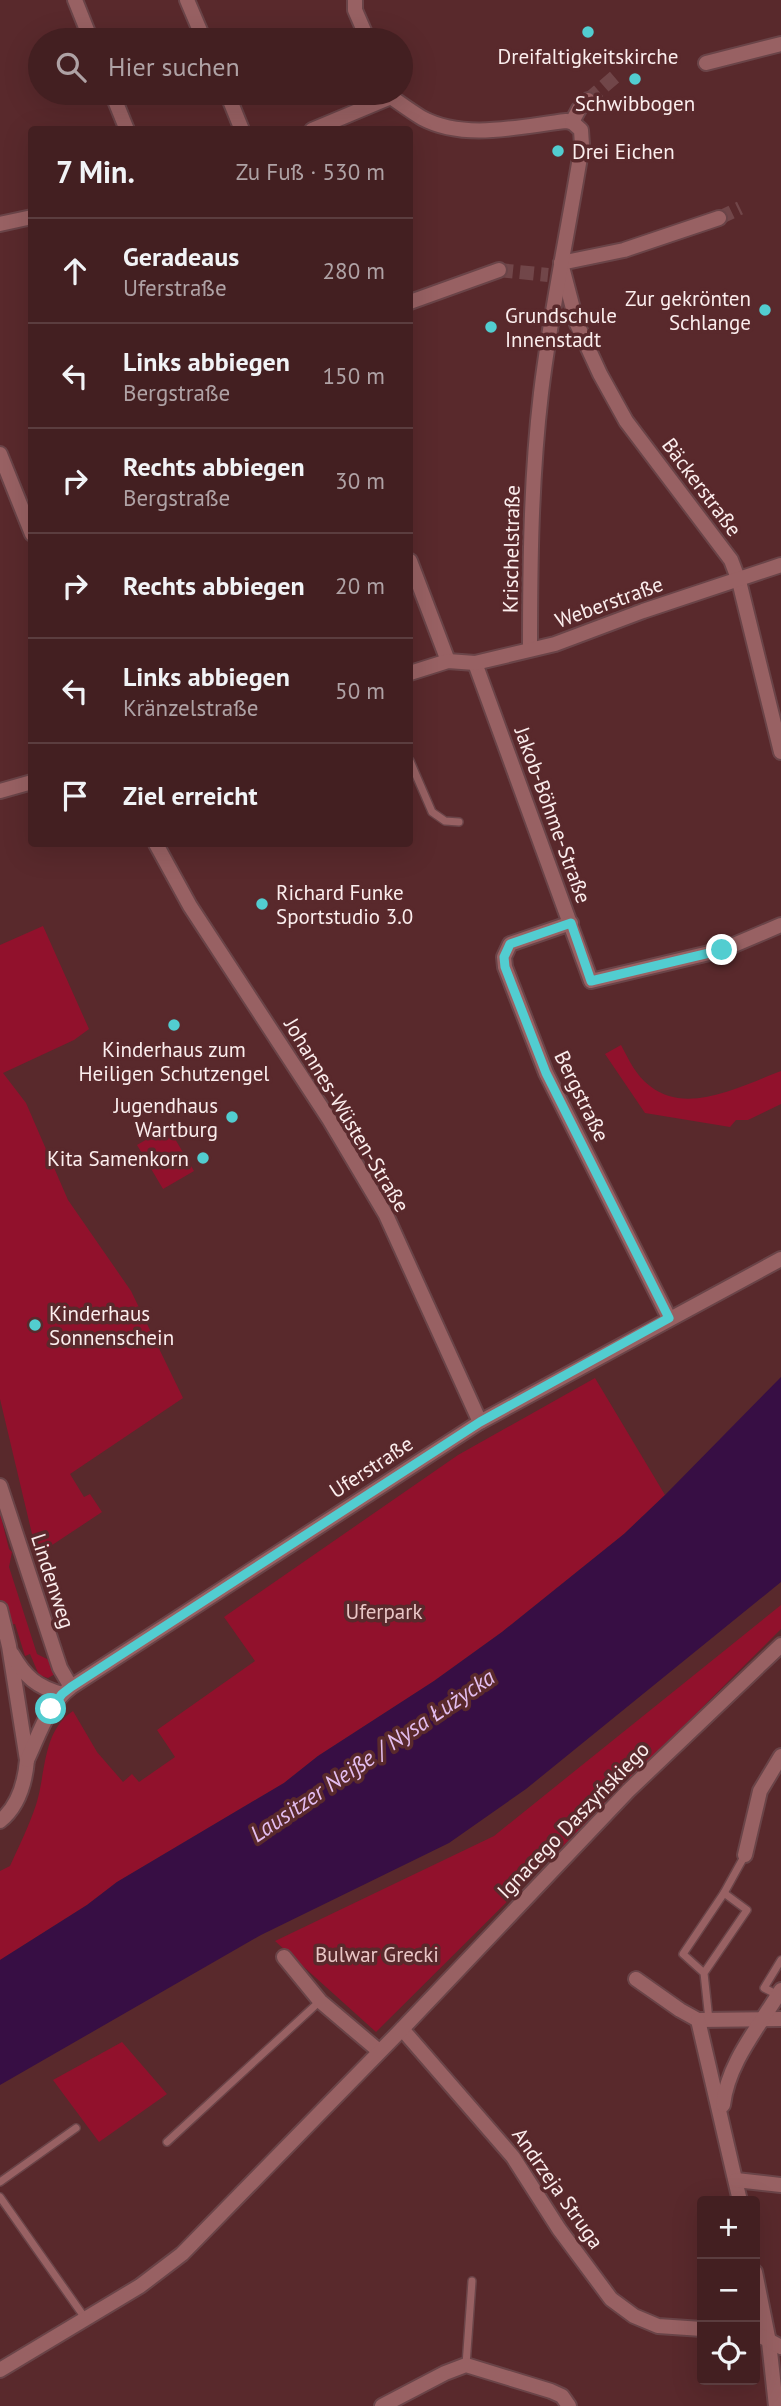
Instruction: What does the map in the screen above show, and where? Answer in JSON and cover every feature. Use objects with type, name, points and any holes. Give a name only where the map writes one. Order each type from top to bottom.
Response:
[{"type":"street","points":[[75,0],[86,28]]},
{"type":"street","points":[[187,0],[199,28]]},
{"type":"street","points":[[355,0],[355,10],[363,28]]},
{"type":"street","points":[[706,63],[781,44]]},
{"type":"street","points":[[404,105],[422,118],[453,129],[497,129],[572,122],[588,100]]},
{"type":"street","points":[[117,105],[125,126]]},
{"type":"street","points":[[232,105],[240,126]]},
{"type":"street","points":[[321,126],[368,105]]},
{"type":"street","name":"Krischelstraße","points":[[530,649],[530,560],[541,391],[582,145],[581,130],[572,122]]},
{"type":"street","points":[[0,224],[28,218]]},
{"type":"street","points":[[548,275],[561,263],[624,250],[719,218]]},
{"type":"street","name":"Bäckerstraße","points":[[561,263],[578,324],[600,374],[626,421],[731,561],[739,581],[781,752]]},
{"type":"street","points":[[413,301],[499,270]]},
{"type":"street","points":[[2,462],[28,524]]},
{"type":"street","name":"Weberstraße","points":[[413,672],[448,662],[475,663],[555,645],[643,611],[781,565]]},
{"type":"street","points":[[413,569],[448,662]]},
{"type":"street","name":"Jakob-Böhme-Straße","points":[[475,663],[591,981],[722,950],[781,925]]},
{"type":"street","points":[[0,791],[28,783]]},
{"type":"street","name":"Johannes-Wüsten-Straße","points":[[158,847],[190,906],[329,1119],[386,1215],[480,1422]]},
{"type":"street","name":"Bergstraße","points":[[571,923],[510,944],[504,957],[505,967],[546,1073],[669,1318]]},
{"type":"street","name":"Uferstraße","points":[[27,1760],[51,1709],[66,1690],[480,1422],[781,1259]]},
{"type":"street","name":"Lindenweg","points":[[0,1486],[66,1690]]},
{"type":"street","points":[[0,1609],[9,1646],[27,1760],[25,1778],[16,1803],[0,1821]]},
{"type":"street","name":"Ignacego Daszyńskiego","points":[[0,2370],[140,2286],[182,2254],[402,2029],[628,1791],[781,1645]]},
{"type":"street","points":[[9,1646],[31,1681],[45,1689],[66,1690]]},
{"type":"street","points":[[745,1854],[760,1791],[781,1756]]},
{"type":"street","points":[[284,1957],[320,2001],[379,2051]]},
{"type":"street","points":[[636,1979],[680,2010],[704,2020],[781,2019]]},
{"type":"street","points":[[723,2121],[727,2080],[737,2059],[779,1993]]},
{"type":"street","points":[[704,2020],[739,2196]]},
{"type":"street","name":"Andrzeja Struga","points":[[402,2029],[513,2157],[559,2229],[611,2299],[634,2316],[658,2326],[697,2329]]},
{"type":"street","points":[[736,2180],[781,2185]]},
{"type":"street","points":[[760,2290],[775,2344],[776,2406]]},
{"type":"street","points":[[382,2406],[462,2366],[551,2391],[562,2396],[569,2406]]},
{"type":"lane","points":[[413,768],[432,812],[445,821],[460,822]]},
{"type":"lane","points":[[704,1973],[683,1954],[724,1893],[745,1854]]},
{"type":"lane","points":[[704,2020],[704,1973],[747,1910],[724,1893]]},
{"type":"lane","points":[[779,1993],[764,1988],[781,1960]]},
{"type":"lane","points":[[167,2142],[320,2001]]},
{"type":"lane","points":[[0,2182],[76,2128]]},
{"type":"lane","points":[[0,2197],[86,2319]]},
{"type":"lane","points":[[462,2366],[472,2281]]},
{"type":"green space","points":[[43,926],[89,1029],[74,1040],[3,1073],[26,1103],[68,1200],[131,1291],[183,1398],[70,1474],[84,1497],[90,1494],[102,1512],[37,1555],[0,1399],[0,945]]},
{"type":"green space","points":[[621,1045],[641,1077],[665,1095],[698,1098],[715,1095],[781,1071],[781,1104],[748,1120],[736,1120],[730,1127],[645,1113],[605,1054]]},
{"type":"green space","points":[[168,1127],[194,1171],[163,1189],[137,1145]]},
{"type":"green space","name":"Uferpark","points":[[595,1378],[665,1495],[624,1534],[502,1632],[434,1681],[318,1756],[284,1783],[117,1882],[87,1905],[0,1960],[0,1871],[10,1866],[27,1828],[36,1805],[50,1741],[63,1720],[73,1711],[97,1752],[123,1782],[132,1774],[139,1782],[175,1757],[157,1730],[255,1661],[224,1617],[458,1455]]},
{"type":"green space","points":[[0,1513],[12,1552],[9,1567],[37,1654],[51,1661],[55,1674],[48,1678],[39,1675],[30,1654],[25,1656],[15,1624],[0,1628]]},
{"type":"green space","name":"Bulwar Grecki","points":[[781,1605],[781,1629],[376,2032],[275,1941],[494,1836]]},
{"type":"green space","points":[[122,2042],[167,2094],[99,2142],[53,2080]]},
{"type":"water","name":"Lausitzer Neiße / Nysa Łużycka","points":[[781,1377],[781,1582],[526,1789],[449,1843],[261,1935],[0,2085],[0,1960],[87,1905],[117,1882],[284,1783],[318,1756],[434,1681],[502,1632],[624,1534]]},
{"type":"tunnel","points":[[588,100],[617,75]]},
{"type":"tunnel","points":[[719,218],[740,208]]},
{"type":"tunnel","points":[[499,270],[548,275]]},
{"type":"place","name":"Dreifaltigkeitskirche","points":[[588,32]]},
{"type":"place","name":"Schwibbogen","points":[[635,79]]},
{"type":"place","name":"Drei Eichen","points":[[558,151]]},
{"type":"place","name":"Zur gekrönten Schlange","points":[[765,310]]},
{"type":"place","name":"Grundschule Innenstadt","points":[[491,327]]},
{"type":"place","name":"Richard Funke Sportstudio 3.0","points":[[262,904]]},
{"type":"place","name":"Kinderhaus zum Heiligen Schutzengel","points":[[174,1025]]},
{"type":"place","name":"Jugendhaus Wartburg","points":[[232,1117]]},
{"type":"place","name":"Kita Samenkorn","points":[[203,1158]]},
{"type":"place","name":"Kinderhaus Sonnenschein","points":[[35,1325]]},
{"type":"route","points":[[51,1709],[71,1687],[480,1422],[669,1318],[546,1073],[505,967],[504,957],[510,944],[571,923],[591,981],[722,950]]}]
